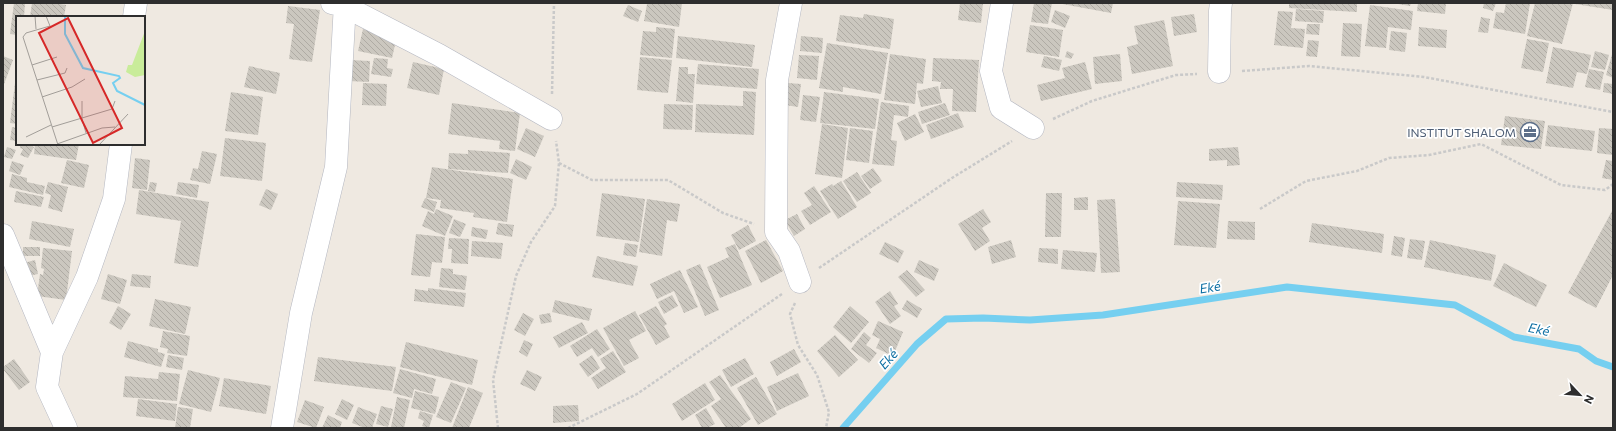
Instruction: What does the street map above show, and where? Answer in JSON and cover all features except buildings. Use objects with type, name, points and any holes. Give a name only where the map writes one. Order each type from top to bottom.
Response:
[{"type":"street","points":[[134,16],[136,3]]},
{"type":"street","points":[[791,3],[776,80],[776,232],[789,251],[800,282]]},
{"type":"street","points":[[1002,3],[991,71],[1001,108],[1033,128]]},
{"type":"street","points":[[1219,72],[1220,11],[1222,3]]},
{"type":"street","points":[[282,428],[301,313],[336,167],[339,4],[439,55],[551,119]]},
{"type":"street","points":[[66,428],[47,387],[52,352],[87,277],[114,199],[121,145]]},
{"type":"street","points":[[3,235],[52,352]]},
{"type":"path","points":[[498,428],[493,380],[516,276],[531,242],[555,206],[559,163],[551,119],[554,3]]},
{"type":"path","points":[[568,428],[637,394],[952,178],[1033,128],[1092,101],[1176,75],[1309,66],[1438,80],[1613,112]]},
{"type":"path","points":[[1260,209],[1306,181],[1356,171],[1389,158],[1429,155],[1464,146],[1481,144],[1561,185],[1605,190],[1613,184]]},
{"type":"path","points":[[559,163],[592,180],[668,180],[724,212],[776,232]]},
{"type":"path","points":[[800,282],[798,294],[790,314],[798,345],[817,374],[829,412],[826,428]]},
{"type":"waterway","name":"Eké","points":[[843,428],[917,344],[946,319],[983,318],[1030,320],[1103,315],[1287,287],[1455,305],[1514,337],[1579,349],[1596,361],[1613,367]]},
{"type":"place","name":"INSTITUT SHALOM","points":[[1530,132]]}]
